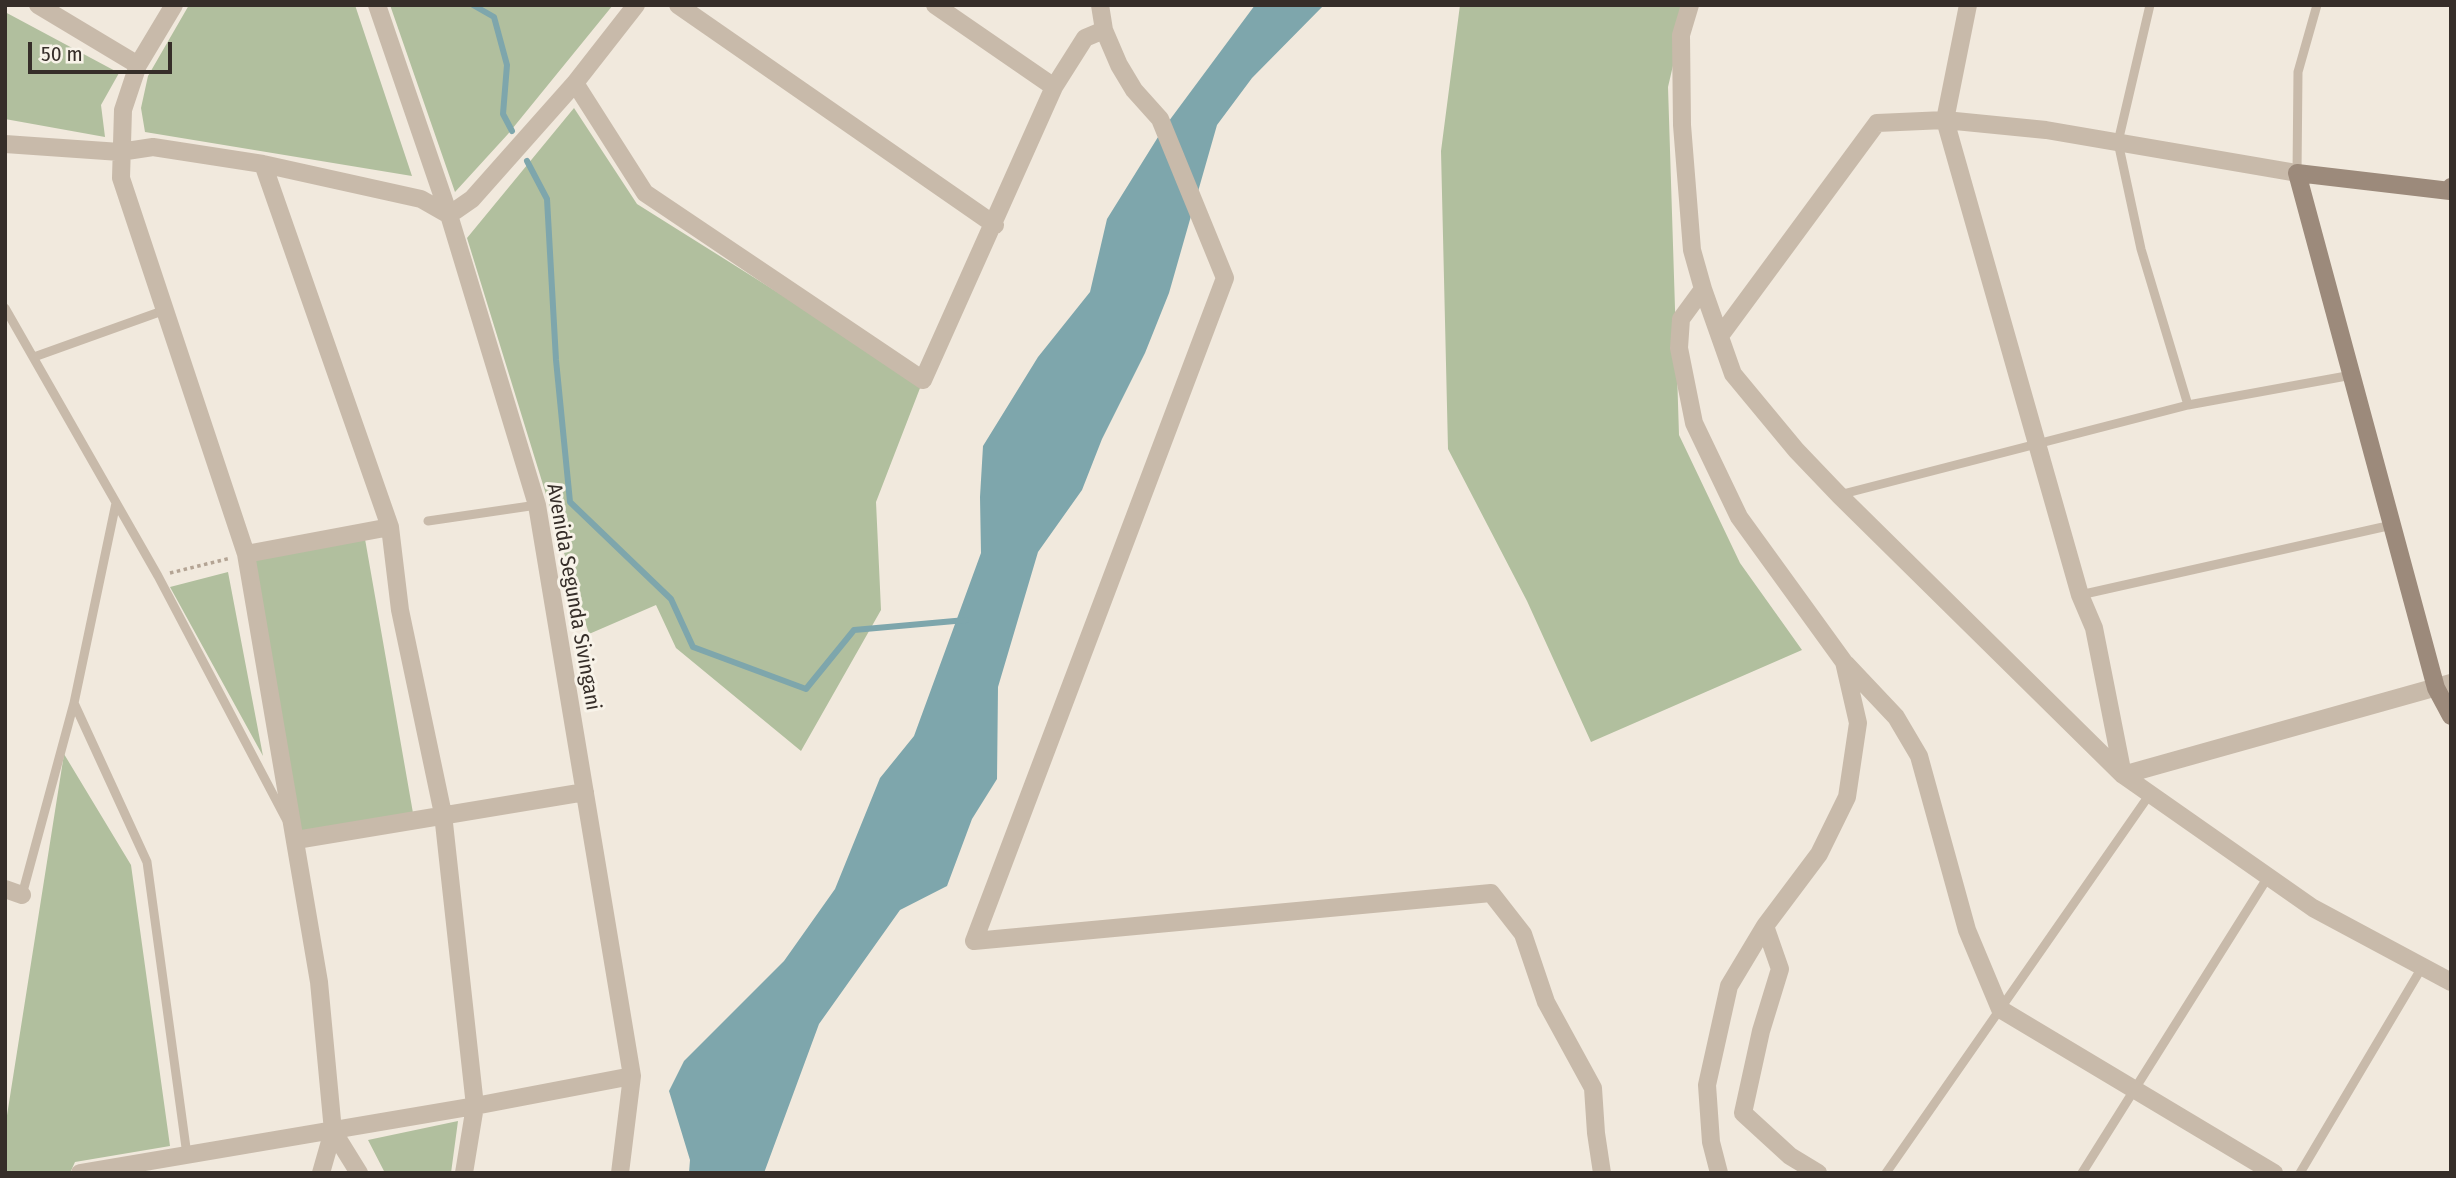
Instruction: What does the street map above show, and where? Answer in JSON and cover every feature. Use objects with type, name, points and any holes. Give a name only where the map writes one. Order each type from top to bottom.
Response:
[{"type":"street","points":[[38,5],[138,65]]},
{"type":"street","points":[[174,5],[138,65],[123,110],[121,178],[246,554],[319,982],[333,1131],[321,1173]]},
{"type":"street","name":"Avenida Segunda Sivingani","points":[[377,5],[449,215],[537,505],[632,1076],[620,1173]]},
{"type":"street","points":[[5,144],[120,152],[153,147],[263,164],[421,199],[449,215],[472,199],[575,83],[636,5]]},
{"type":"street","points":[[678,5],[995,225]]},
{"type":"street","points":[[935,5],[1054,87]]},
{"type":"street","points":[[1100,5],[1104,30],[1134,90],[1160,119],[1225,278],[974,941],[1491,893],[1523,934],[1546,1002],[1593,1088],[1602,1173]]},
{"type":"street","points":[[1690,5],[1681,35],[1682,125],[1692,250],[1733,374],[1796,450],[1839,495],[2123,775],[2313,908],[2451,982]]},
{"type":"street","points":[[1968,5],[1945,120],[2080,595],[2094,628],[2123,775]]},
{"type":"street","points":[[575,83],[645,193],[923,380],[995,225],[1054,87],[1085,38],[1104,30]]},
{"type":"street","points":[[1720,336],[1877,123],[1945,120],[2046,130],[2297,173],[2451,191]]},
{"type":"street","points":[[263,164],[390,527],[400,610],[443,814],[475,1106],[464,1173]]},
{"type":"street","points":[[2297,173],[2392,525],[2451,716]]},
{"type":"street","points":[[1703,289],[1681,319],[1679,348],[1694,423],[1739,517],[1844,662],[1896,717],[1919,756],[1967,930],[2000,1009],[2274,1173]]},
{"type":"street","points":[[246,554],[390,527]]},
{"type":"street","points":[[1719,1173],[1711,1142],[1707,1085],[1729,986],[1765,926],[1819,854],[1847,797],[1858,723],[1844,662]]},
{"type":"street","points":[[2123,775],[2443,685]]},
{"type":"street","points":[[296,840],[585,792]]},
{"type":"street","points":[[1765,926],[1780,969],[1761,1031],[1743,1113],[1790,1156],[1818,1173]]},
{"type":"street","points":[[80,1173],[333,1131],[632,1076]]},
{"type":"street","points":[[333,1131],[359,1173]]},
{"type":"lane","points":[[2150,5],[2118,142],[2141,249],[2188,405]]},
{"type":"lane","points":[[2297,173],[2298,72],[2317,5]]},
{"type":"lane","points":[[5,308],[158,576],[296,840]]},
{"type":"lane","points":[[34,357],[165,310]]},
{"type":"lane","points":[[1839,495],[2188,405],[2351,375]]},
{"type":"lane","points":[[13,892],[74,703],[116,503]]},
{"type":"lane","points":[[428,521],[537,505]]},
{"type":"lane","points":[[2080,595],[2392,525]]},
{"type":"lane","points":[[74,703],[147,862],[187,1154]]},
{"type":"lane","points":[[1886,1173],[2150,794]]},
{"type":"lane","points":[[2082,1173],[2268,877]]},
{"type":"lane","points":[[2300,1173],[2421,968]]},
{"type":"path","points":[[158,576],[246,554]]},
{"type":"green space","points":[[189,5],[355,5],[412,176],[145,132],[141,108],[148,76]]},
{"type":"green space","points":[[390,5],[613,5],[508,134],[455,192]]},
{"type":"green space","points":[[1460,5],[1687,5],[1668,87],[1679,435],[1740,563],[1802,650],[1591,742],[1527,601],[1448,449],[1441,151]]},
{"type":"green space","points":[[5,12],[119,73],[101,105],[105,137],[5,119]]},
{"type":"green space","points":[[574,108],[637,204],[922,383],[876,502],[881,610],[801,751],[676,648],[656,605],[589,634],[467,238]]},
{"type":"green space","points":[[365,539],[413,813],[301,833],[252,560]]},
{"type":"green space","points":[[228,572],[263,756],[170,587]]},
{"type":"green space","points":[[64,754],[131,865],[170,1146],[75,1162],[70,1173],[5,1173],[5,1128]]},
{"type":"green space","points":[[458,1121],[451,1173],[385,1173],[368,1140]]},
{"type":"water","points":[[1255,5],[1324,5],[1252,78],[1217,125],[1169,293],[1145,353],[1102,439],[1082,490],[1038,552],[998,687],[997,779],[972,819],[947,886],[900,910],[819,1024],[764,1173],[689,1173],[690,1160],[669,1091],[684,1061],[784,961],[835,889],[880,778],[914,736],[981,553],[983,446],[1038,357],[1090,292],[1107,219],[1163,129]]},
{"type":"waterway","points":[[473,5],[494,17],[507,65],[503,114],[512,131]]},
{"type":"waterway","points":[[527,161],[547,199],[556,360],[570,502],[671,599],[693,647],[806,689],[854,630],[966,620]]}]
